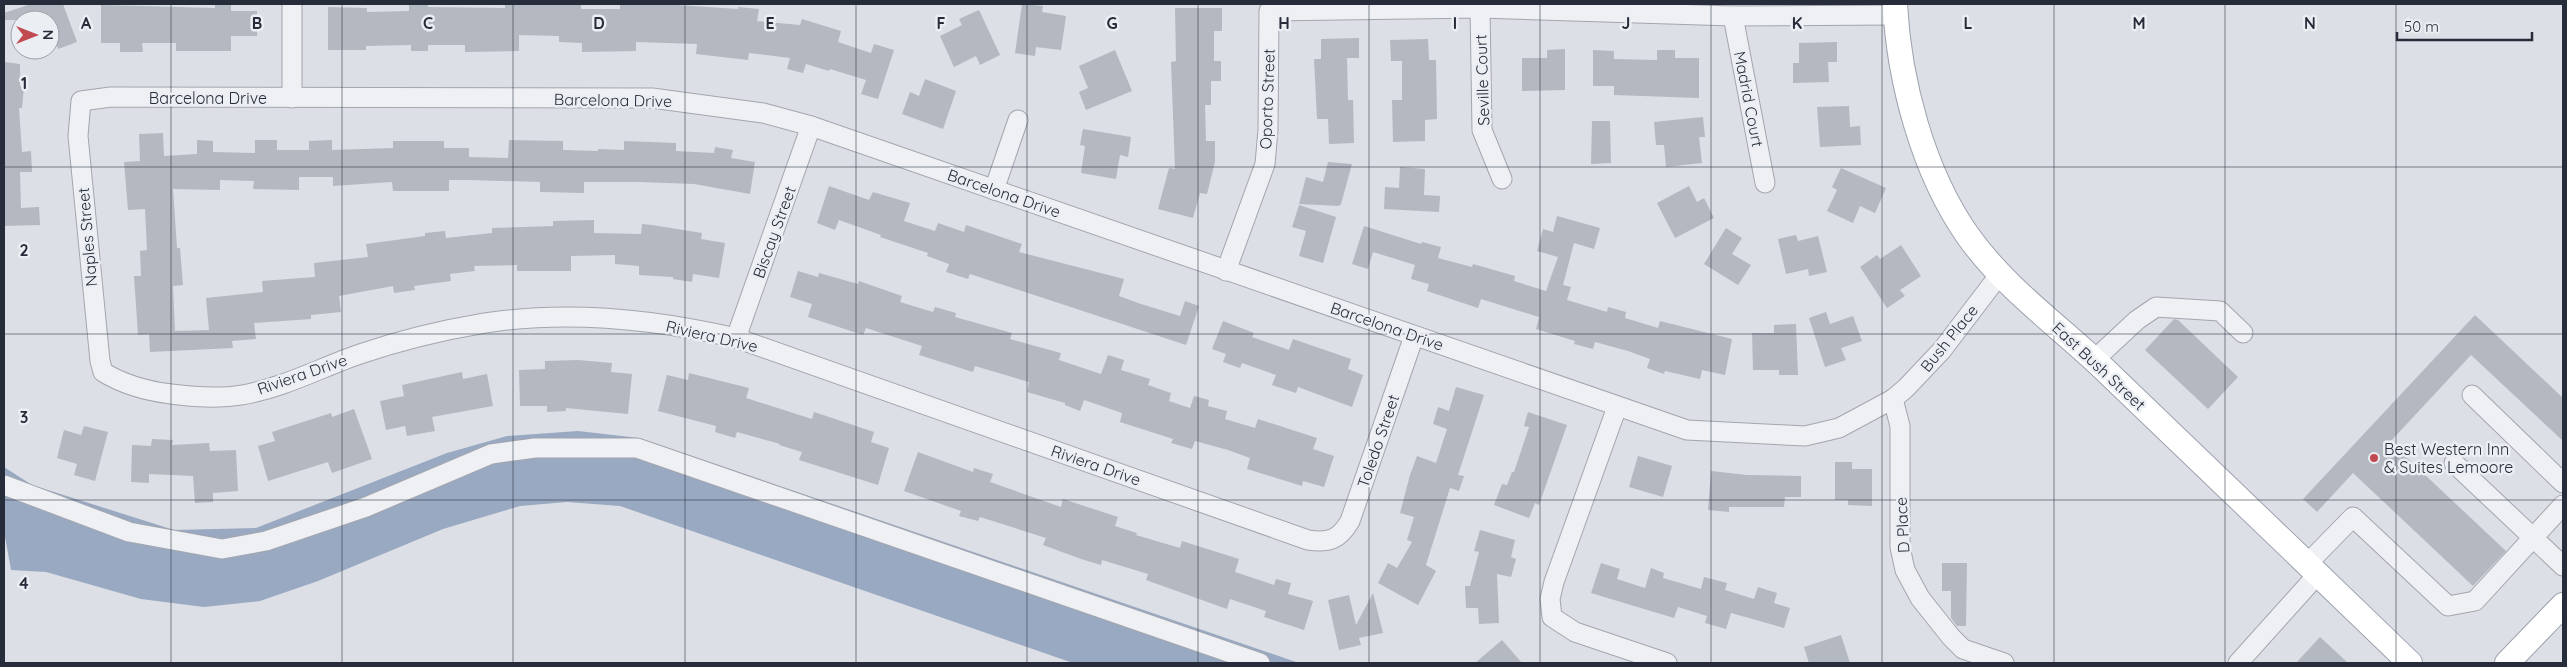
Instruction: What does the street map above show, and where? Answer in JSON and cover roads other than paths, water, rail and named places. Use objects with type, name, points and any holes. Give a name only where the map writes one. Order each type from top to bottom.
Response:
[{"type":"main road","name":"East Bush Street","points":[[1895,9],[1898,48],[1908,96],[1936,175],[1968,236],[2000,274],[2094,360],[2410,663]]},
{"type":"main road","points":[[2507,663],[2563,604]]},
{"type":"street","points":[[292,4],[292,98]]},
{"type":"street","points":[[1480,8],[1733,16],[1895,9]]},
{"type":"street","name":"Oporto Street","points":[[1226,271],[1265,164],[1268,130],[1269,11],[1480,8]]},
{"type":"street","name":"Seville Court","points":[[1480,8],[1482,130],[1502,179]]},
{"type":"street","name":"Madrid Court","points":[[1733,16],[1765,183]]},
{"type":"street","name":"Barcelona Drive","points":[[81,101],[111,97],[652,98],[763,113],[811,126],[1687,430],[1805,436],[1839,428],[1893,399]]},
{"type":"street","name":"Naples Street","points":[[81,101],[78,136],[97,346],[103,372]]},
{"type":"street","points":[[994,190],[1018,120]]},
{"type":"street","name":"Biscay Street","points":[[736,338],[811,126]]},
{"type":"street","name":"Bush Place","points":[[1893,399],[1942,350],[2000,274]]},
{"type":"street","points":[[2094,360],[2137,320],[2156,307],[2220,311],[2243,333]]},
{"type":"street","name":"Riviera Drive","points":[[103,372],[119,382],[154,392],[202,398],[244,395],[361,353],[425,334],[486,323],[540,318],[597,317],[651,322],[736,338],[1308,540],[1321,542],[1334,540]]},
{"type":"street","name":"Toledo Street","points":[[1334,540],[1344,532],[1350,522],[1414,336]]},
{"type":"street","points":[[2472,395],[2563,483]]},
{"type":"street","name":"D Place","points":[[1893,399],[1900,426],[1900,548],[1905,570],[1920,598],[1963,649],[2004,663]]},
{"type":"street","points":[[1617,407],[1554,582],[1550,599],[1552,617],[1575,632],[1667,663]]},
{"type":"street","points":[[4,485],[129,532],[222,549],[266,541],[366,507],[491,454],[535,448],[637,448],[1260,663]]},
{"type":"street","points":[[2454,463],[2563,566]]},
{"type":"street","points":[[2238,663],[2353,517],[2448,606],[2475,601],[2563,505]]},
{"type":"water","points":[[578,431],[639,438],[1299,663],[1073,663],[620,506],[567,502],[520,506],[443,529],[318,581],[260,601],[204,607],[141,599],[46,572],[11,570],[4,531],[4,467],[32,485],[174,530],[256,528],[447,453],[507,436]]},
{"type":"place","name":"Best Western Inn & Suites Lemoore","points":[[2374,458]]}]
